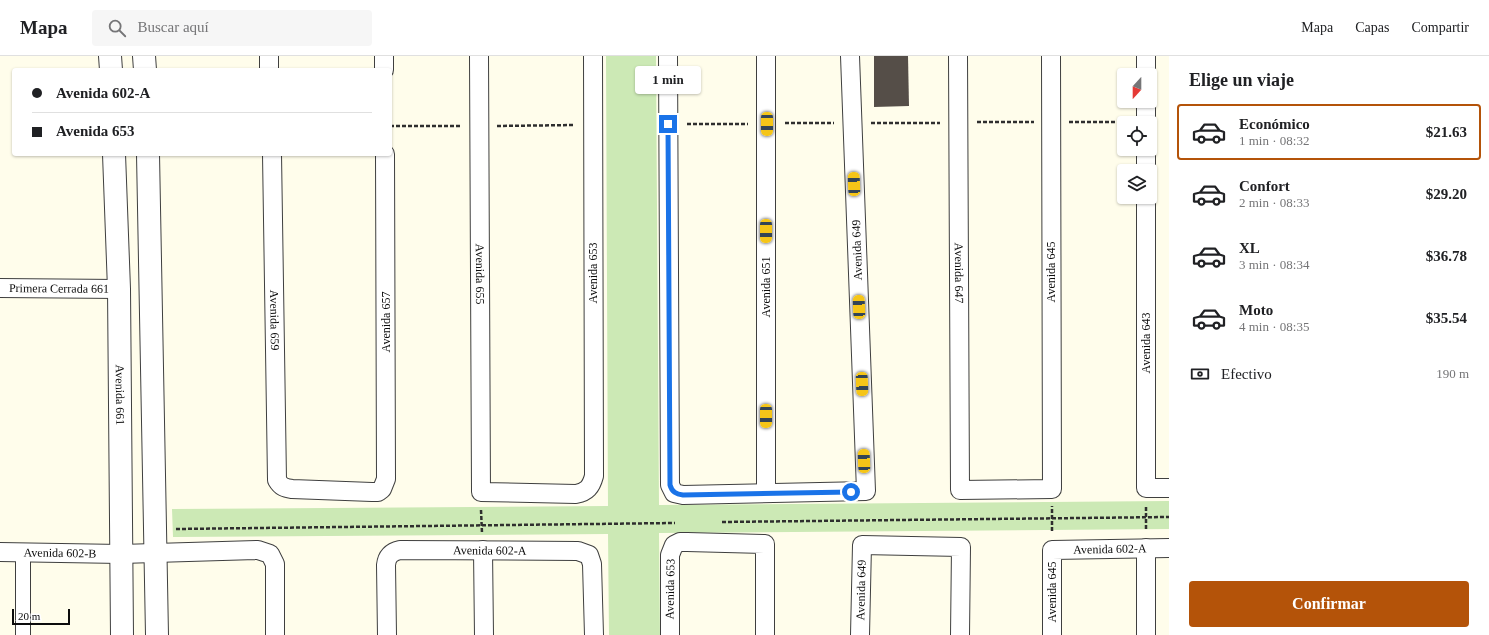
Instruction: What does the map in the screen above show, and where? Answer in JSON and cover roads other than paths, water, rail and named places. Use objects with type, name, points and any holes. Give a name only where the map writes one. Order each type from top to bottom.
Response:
[{"type":"street","points":[[110,56],[111,68]]},
{"type":"street","points":[[144,56],[145,68]]},
{"type":"street","points":[[269,56],[269,68]]},
{"type":"street","points":[[384,56],[384,68]]},
{"type":"street","name":"Avenida 655","points":[[479,56],[481,492],[576,494],[582,493],[588,489]]},
{"type":"street","name":"Avenida 653","points":[[588,489],[594,476],[593,56]]},
{"type":"street","points":[[668,56],[670,485],[674,492],[683,495],[766,493]]},
{"type":"street","name":"Avenida 651","points":[[766,56],[766,493]]},
{"type":"street","name":"Avenida 649","points":[[766,493],[866,491],[850,56]]},
{"type":"street","name":"Avenida 647","points":[[958,56],[960,490]]},
{"type":"street","name":"Avenida 645","points":[[960,490],[1052,489],[1051,56]]},
{"type":"street","points":[[1146,56],[1146,68]]},
{"type":"street","name":"Avenida 661","points":[[114,156],[119,289],[122,635]]},
{"type":"street","points":[[148,156],[157,635]]},
{"type":"street","name":"Avenida 659","points":[[272,156],[277,480],[280,485],[292,490],[378,492],[382,489]]},
{"type":"street","name":"Avenida 657","points":[[382,489],[386,479],[385,156]]},
{"type":"street","name":"Avenida 643","points":[[1146,204],[1146,488],[1169,488]]},
{"type":"street","name":"Primera Cerrada 661","points":[[0,288],[119,289]]},
{"type":"street","name":"Avenida 653","points":[[670,635],[670,555],[674,545],[680,542],[766,544],[765,635]]},
{"type":"street","name":"Avenida 649","points":[[860,635],[862,545],[961,547],[960,635]]},
{"type":"street","points":[[1146,548],[1146,635]]},
{"type":"street","name":"Avenida 602-A","points":[[1052,550],[1169,548]]},
{"type":"street","points":[[121,554],[258,550],[270,554],[275,564],[275,635]]},
{"type":"street","name":"Avenida 602-A","points":[[387,635],[386,560],[394,551],[400,550],[578,551],[589,555],[592,564],[594,635]]},
{"type":"street","points":[[483,550],[484,635]]},
{"type":"street","name":"Avenida 645","points":[[1052,550],[1052,635]]},
{"type":"street","name":"Avenida 602-B","points":[[0,552],[121,554]]},
{"type":"street","points":[[22,552],[23,635]]}]
